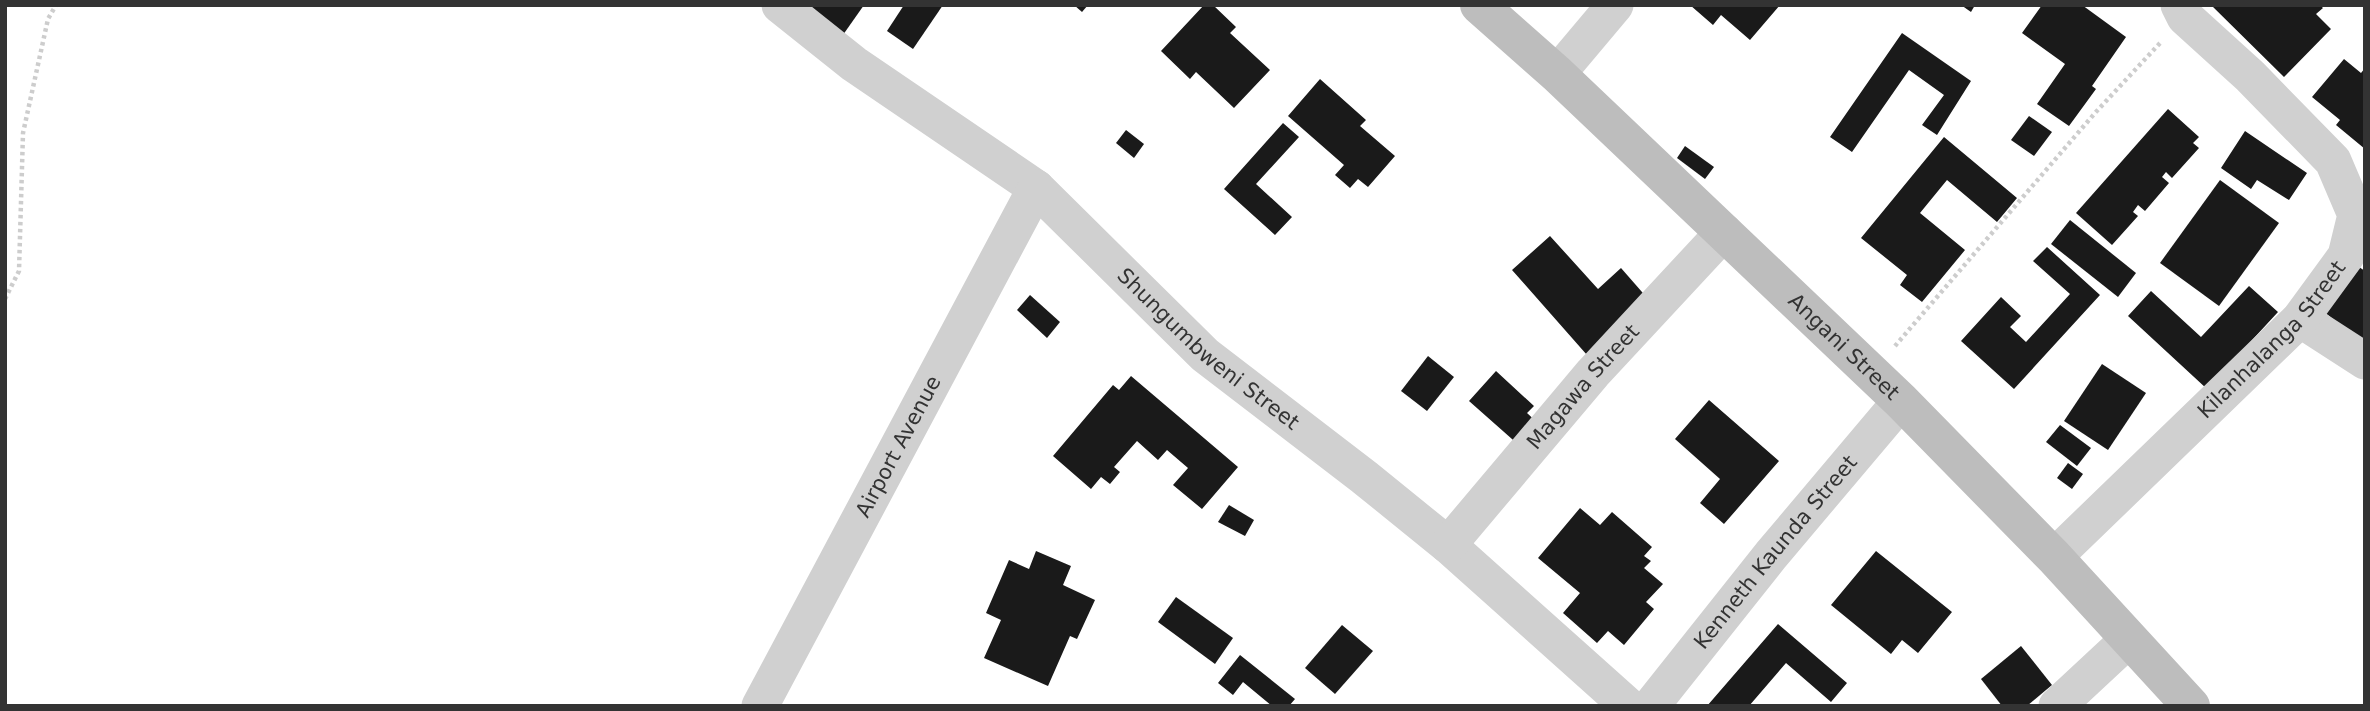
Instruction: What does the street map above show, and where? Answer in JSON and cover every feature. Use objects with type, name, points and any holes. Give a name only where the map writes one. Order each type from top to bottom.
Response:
[{"type":"street","name":"Shungumbweni Street","points":[[780,5],[854,64],[1036,188],[1205,355],[1448,545],[1628,706]]},
{"type":"street","name":"Angani Street","points":[[1479,5],[1557,74],[1900,401],[2054,557],[2191,706]]},
{"type":"street","points":[[1557,74],[1615,5]]},
{"type":"street","name":"Kilanhalanga Street","points":[[2054,557],[2300,319],[2346,256],[2356,215],[2333,161],[2182,11]]},
{"type":"street","name":"Airport Avenue","points":[[760,706],[1036,188]]},
{"type":"street","name":"Magawa Street","points":[[1448,545],[1593,373],[1724,232]]},
{"type":"street","points":[[2300,319],[2365,361]]},
{"type":"street","name":"Kenneth Kaunda Street","points":[[1651,706],[1770,555],[1900,401]]},
{"type":"street","points":[[2057,706],[2129,639]]},
{"type":"path","points":[[5,299],[19,271],[23,133],[48,19],[56,5]]},
{"type":"path","points":[[1872,374],[2182,11]]},
{"type":"building","points":[[805,5],[864,5],[838,42]]},
{"type":"building","points":[[904,5],[943,5],[913,49],[887,31]]},
{"type":"building","points":[[1074,5],[1088,5],[1082,12]]},
{"type":"building","points":[[1204,5],[1213,5],[1236,27],[1230,33],[1270,70],[1234,108],[1196,72],[1190,79],[1161,51]]},
{"type":"building","points":[[1690,5],[1780,5],[1750,40],[1721,15],[1713,25]]},
{"type":"building","points":[[1961,5],[1975,5],[1971,12]]},
{"type":"building","points":[[2042,5],[2082,5],[2126,37],[2092,86],[2096,89],[2069,126],[2037,104],[2065,64],[2022,33]]},
{"type":"building","points":[[2211,5],[2320,5],[2323,8],[2316,14],[2331,29],[2284,77]]},
{"type":"building","points":[[1902,33],[1971,81],[1937,135],[1922,125],[1944,95],[1909,70],[1852,152],[1830,137]]},
{"type":"building","points":[[2344,59],[2361,73],[2365,68],[2365,149],[2336,125],[2340,120],[2312,97]]},
{"type":"building","points":[[1320,79],[1366,120],[1360,126],[1395,156],[1368,187],[1358,179],[1350,188],[1335,175],[1344,165],[1288,116]]},
{"type":"building","points":[[2168,109],[2199,137],[2193,143],[2199,148],[2172,178],[2166,172],[2162,177],[2169,183],[2145,211],[2138,205],[2133,212],[2138,216],[2112,245],[2076,213]]},
{"type":"building","points":[[2029,116],[2052,132],[2034,156],[2011,140]]},
{"type":"building","points":[[1283,123],[1299,137],[1256,184],[1292,217],[1275,235],[1224,189]]},
{"type":"building","points":[[1126,130],[1144,144],[1134,158],[1116,143]]},
{"type":"building","points":[[2245,131],[2307,173],[2289,200],[2257,180],[2251,189],[2221,168]]},
{"type":"building","points":[[1944,137],[2017,198],[1997,222],[1947,180],[1920,213],[1965,250],[1922,302],[1900,285],[1907,275],[1861,238]]},
{"type":"building","points":[[1685,146],[1714,167],[1705,179],[1677,158]]},
{"type":"building","points":[[2220,180],[2279,223],[2219,306],[2160,263]]},
{"type":"building","points":[[2070,220],[2136,273],[2118,297],[2051,244]]},
{"type":"building","points":[[1550,236],[1598,289],[1621,268],[1649,300],[1587,355],[1512,270]]},
{"type":"building","points":[[2047,247],[2100,295],[2014,389],[1961,341],[2001,297],[2021,316],[2010,327],[2026,342],[2070,294],[2033,261]]},
{"type":"building","points":[[2359,267],[2365,271],[2365,345],[2323,311]]},
{"type":"building","points":[[2249,286],[2278,312],[2207,389],[2128,316],[2151,291],[2201,337]]},
{"type":"building","points":[[1030,295],[1060,322],[1047,338],[1017,310]]},
{"type":"building","points":[[1428,356],[1454,377],[1427,411],[1401,391]]},
{"type":"building","points":[[2102,364],[2146,393],[2108,450],[2064,421]]},
{"type":"building","points":[[1496,371],[1534,406],[1527,413],[1540,425],[1521,447],[1469,401]]},
{"type":"building","points":[[1131,376],[1238,467],[1202,509],[1173,485],[1188,468],[1167,450],[1158,460],[1137,441],[1114,467],[1120,472],[1110,484],[1101,477],[1091,489],[1053,456],[1113,385],[1119,390]]},
{"type":"building","points":[[1709,400],[1779,461],[1724,524],[1700,503],[1720,479],[1675,439]]},
{"type":"building","points":[[2060,425],[2091,448],[2077,466],[2046,442]]},
{"type":"building","points":[[2068,463],[2083,474],[2072,489],[2057,478]]},
{"type":"building","points":[[1229,505],[1254,520],[1245,536],[1218,522]]},
{"type":"building","points":[[1580,508],[1600,525],[1612,512],[1652,547],[1644,556],[1651,561],[1644,568],[1663,584],[1646,602],[1654,609],[1624,645],[1608,631],[1597,643],[1563,613],[1580,593],[1538,558]]},
{"type":"building","points":[[1036,551],[1071,566],[1063,585],[1095,600],[1077,639],[1070,636],[1048,686],[984,658],[1001,620],[986,613],[1009,560],[1029,569]]},
{"type":"building","points":[[1876,551],[1952,612],[1918,653],[1902,640],[1891,654],[1831,605]]},
{"type":"building","points":[[1176,597],[1233,638],[1215,664],[1158,622]]},
{"type":"building","points":[[1778,624],[1847,683],[1831,702],[1786,663],[1749,706],[1707,706]]},
{"type":"building","points":[[1342,625],[1373,651],[1335,694],[1305,668]]},
{"type":"building","points":[[2021,646],[2052,685],[2027,706],[2002,706],[1981,679]]},
{"type":"building","points":[[1240,655],[1295,699],[1289,706],[1272,706],[1243,682],[1233,695],[1218,683]]}]
